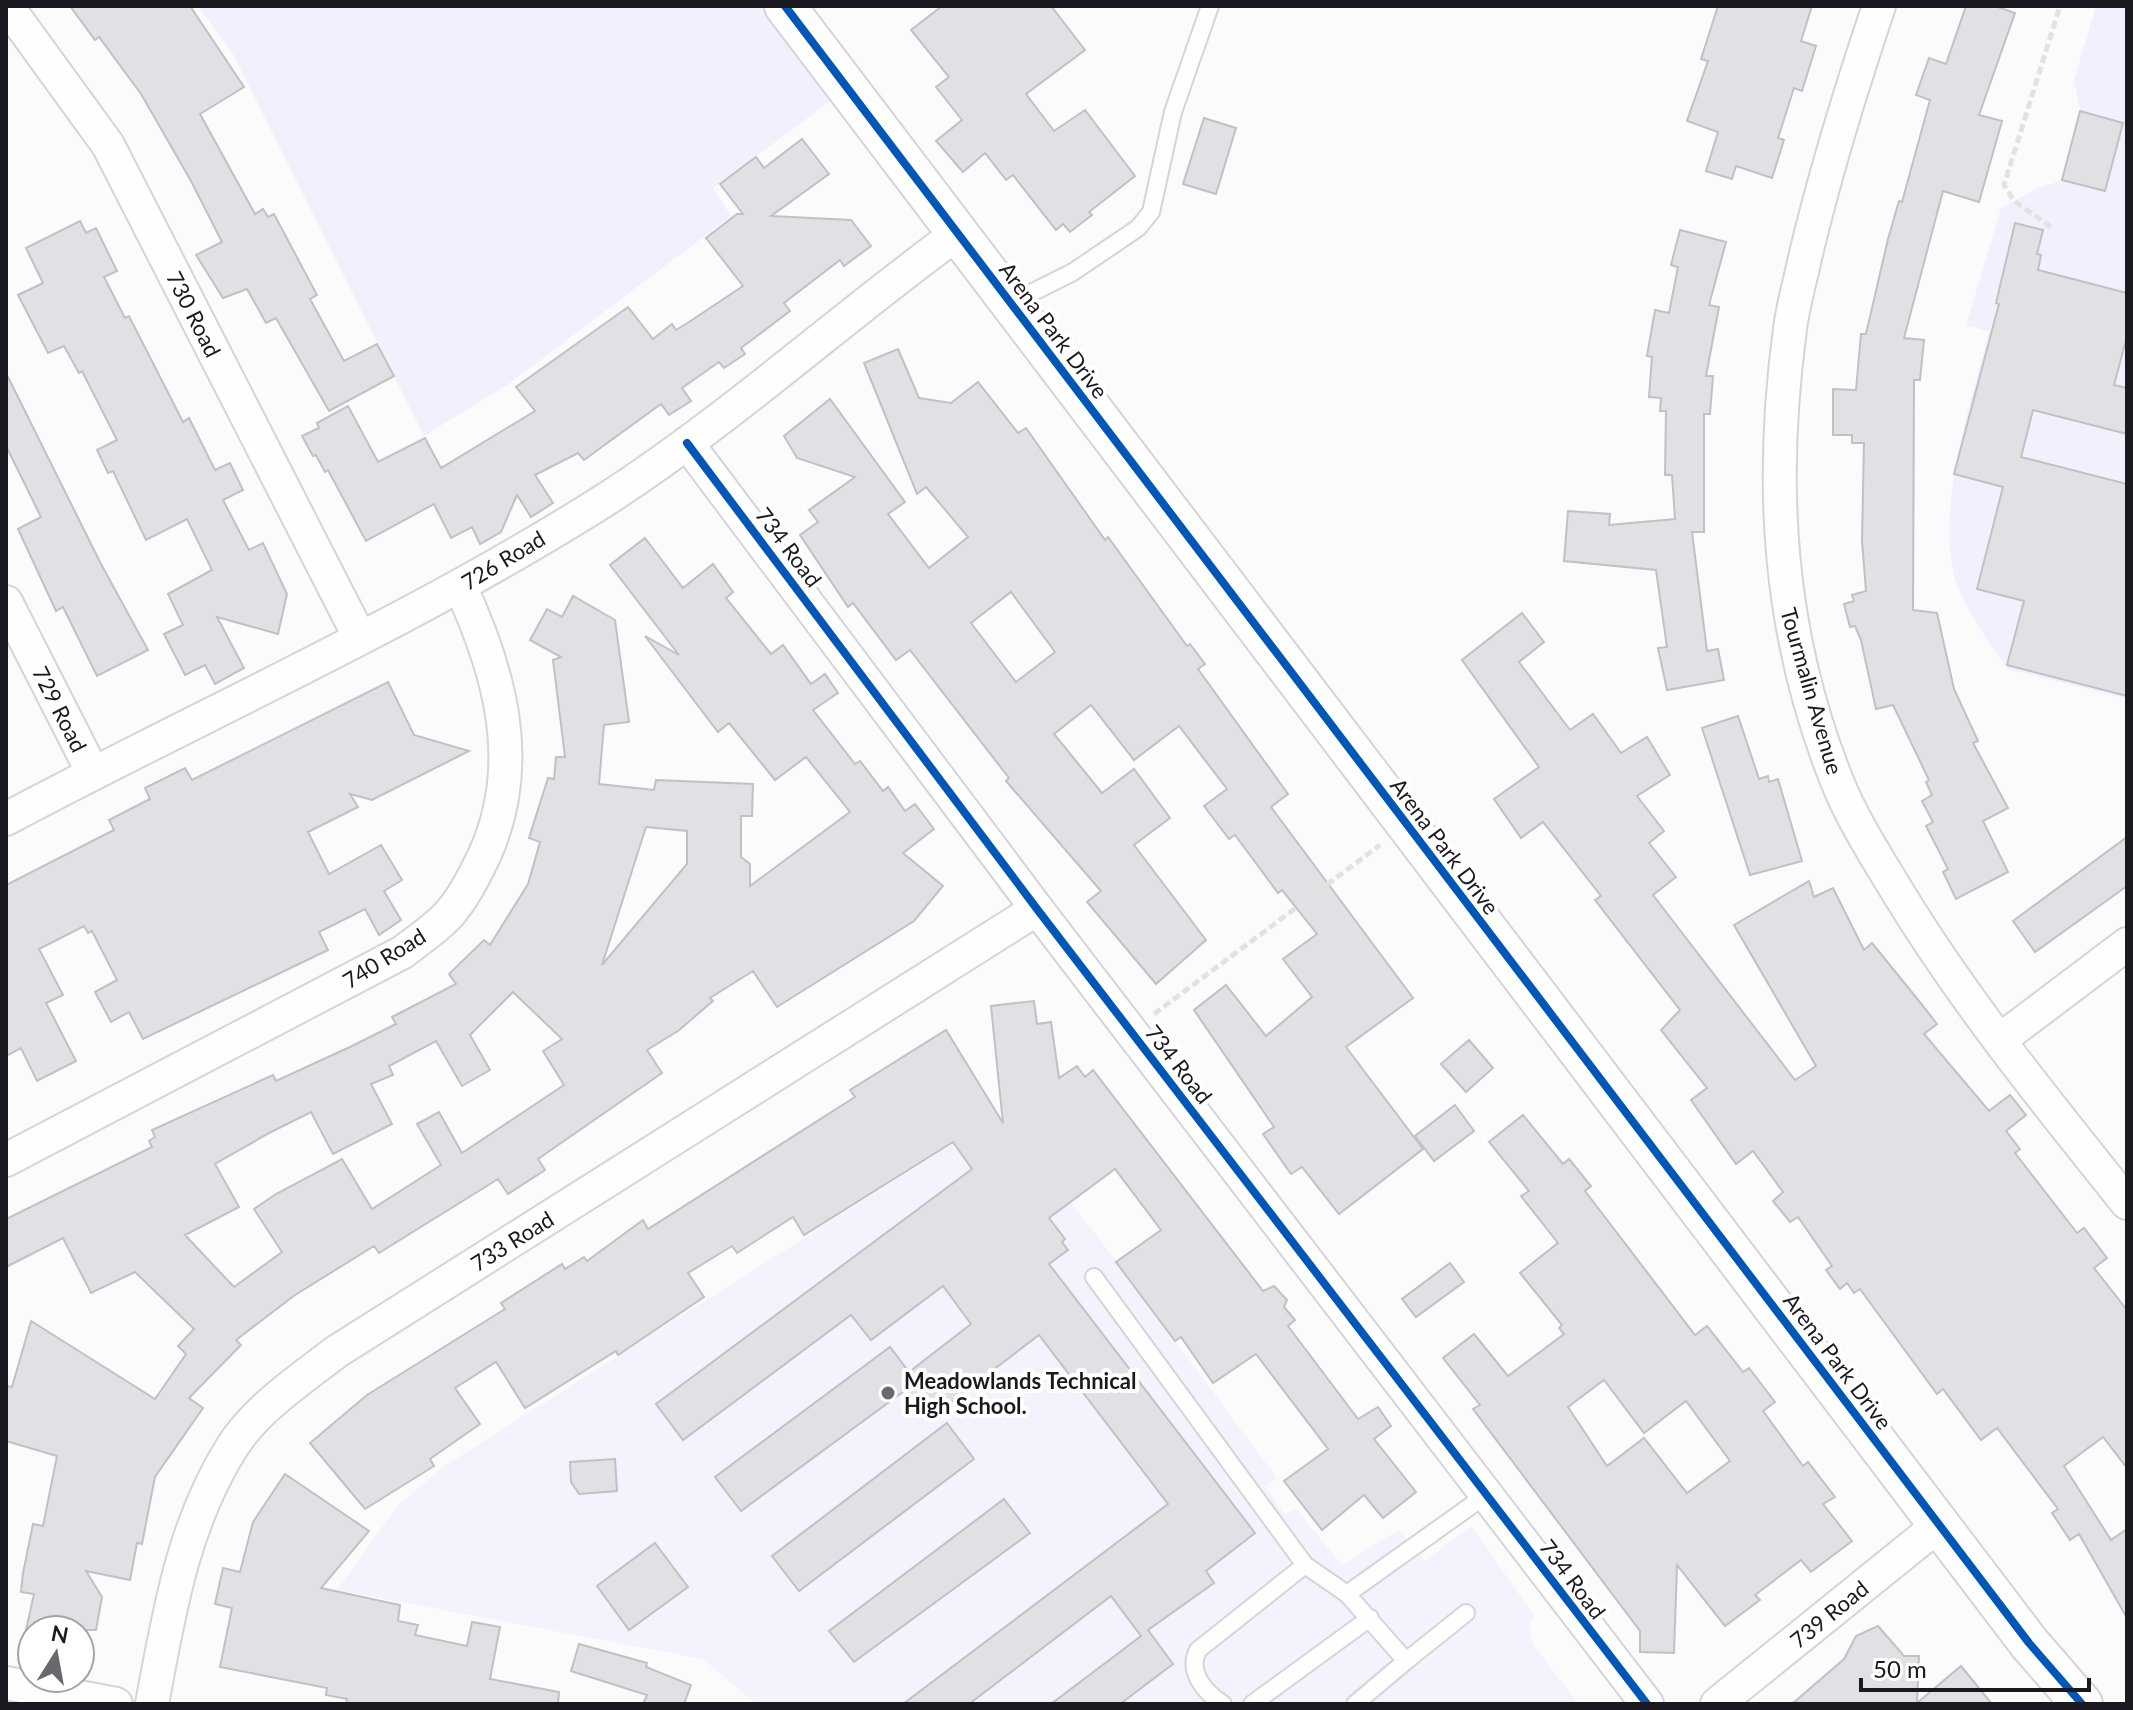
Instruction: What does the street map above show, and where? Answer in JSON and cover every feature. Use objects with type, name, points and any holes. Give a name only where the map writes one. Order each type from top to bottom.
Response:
[{"type":"street","name":"730 Road","points":[[7,6],[108,145],[359,636]]},
{"type":"street","name":"Arena Park Drive","points":[[785,6],[2029,1643],[2082,1704]]},
{"type":"street","name":"Tourmalin Avenue","points":[[1879,6],[1814,219],[1790,326],[1780,464],[1784,590],[1793,639],[1838,783],[1879,861],[1933,950],[2127,1203]]},
{"type":"street","name":"726 Road","points":[[6,819],[460,586],[605,499],[687,443],[958,233]]},
{"type":"street","name":"734 Road","points":[[687,443],[1037,909],[1647,1704]]},
{"type":"street","name":"740 Road","points":[[6,1160],[403,952],[450,913],[473,879],[494,833],[507,761],[498,682],[484,637],[460,586]]},
{"type":"street","name":"729 Road","points":[[6,602],[93,773]]},
{"type":"street","name":"733 Road","points":[[152,1704],[177,1569],[233,1446],[273,1402],[336,1352],[1037,909]]},
{"type":"street","points":[[2000,1040],[2127,944]]},
{"type":"street","name":"739 Road","points":[[1717,1704],[1940,1524]]},
{"type":"street","points":[[6,1683],[116,1704]]},
{"type":"lane","points":[[1011,303],[1085,265],[1138,228],[1151,212],[1173,112],[1210,6]]},
{"type":"lane","points":[[1094,1277],[1305,1565],[1347,1594],[1406,1661]]},
{"type":"lane","points":[[1347,1594],[1486,1495]]},
{"type":"lane","points":[[1223,1704],[1195,1674],[1194,1659],[1198,1650],[1305,1565]]},
{"type":"lane","points":[[1355,1704],[1466,1613]]},
{"type":"lane","points":[[1252,1704],[1370,1618]]},
{"type":"path","points":[[2051,227],[2014,201],[2004,185],[2060,6]]},
{"type":"path","points":[[1131,1031],[1407,825]]},
{"type":"shaded area","points":[[198,6],[786,6],[848,88],[713,188],[731,216],[510,383],[424,436],[233,54]]},
{"type":"shaded area","points":[[2096,6],[2127,6],[2127,699],[2007,669],[1959,590],[1949,530],[1951,496],[1964,426],[1989,331],[1966,326],[2001,208],[2037,188],[2061,181],[2080,109],[2074,80]]},
{"type":"shaded area","name":"Meadowlands Technical High School.","points":[[998,1115],[1095,1233],[1277,1478],[1265,1487],[1285,1515],[1296,1509],[1342,1565],[1398,1530],[1425,1561],[1472,1526],[1534,1616],[1529,1622],[1532,1643],[1578,1704],[756,1704],[703,1659],[337,1590],[397,1506],[443,1467]]},
{"type":"building","points":[[70,6],[190,6],[244,87],[200,114],[255,214],[263,209],[268,217],[274,214],[317,295],[310,299],[344,361],[377,344],[394,376],[329,411],[276,318],[266,323],[247,289],[223,298],[196,255],[222,242],[191,181],[141,94],[99,37],[95,40]]},
{"type":"building","points":[[942,6],[1051,6],[1085,50],[1026,94],[1054,131],[1085,110],[1135,176],[1089,212],[1092,215],[1070,232],[1063,224],[1056,230],[1013,175],[1006,180],[985,153],[963,172],[936,141],[962,120],[936,87],[949,77],[911,30]]},
{"type":"building","points":[[1718,6],[1812,6],[1801,41],[1816,46],[1802,91],[1794,88],[1778,138],[1784,140],[1772,178],[1736,166],[1732,179],[1706,171],[1718,132],[1687,121],[1708,61],[1701,59]]},
{"type":"building","points":[[1966,6],[1995,6],[2015,13],[1979,115],[2002,121],[1979,202],[1943,191],[1904,338],[1924,340],[1920,380],[1914,380],[1913,610],[1937,613],[1954,689],[1978,741],[1973,743],[2008,808],[1983,821],[2008,872],[1956,899],[1943,872],[1948,869],[1926,826],[1933,822],[1922,801],[1932,795],[1926,782],[1929,780],[1893,705],[1876,709],[1861,640],[1855,626],[1850,627],[1844,604],[1854,601],[1852,595],[1866,591],[1862,541],[1864,443],[1852,443],[1852,435],[1833,435],[1833,389],[1856,390],[1861,334],[1866,334],[1888,239],[1899,201],[1902,202],[1930,100],[1916,95],[1929,58],[1946,64]]},
{"type":"building","points":[[2080,111],[2123,123],[2105,191],[2062,180]]},
{"type":"building","points":[[1204,118],[1236,128],[1216,194],[1183,184]]},
{"type":"building","points":[[802,139],[829,174],[771,216],[851,220],[871,246],[844,266],[840,260],[784,303],[790,311],[741,348],[745,354],[724,368],[719,362],[682,388],[691,401],[669,415],[661,404],[584,460],[578,453],[535,475],[553,503],[531,517],[517,495],[501,532],[480,544],[472,527],[451,538],[434,504],[366,541],[328,470],[325,472],[302,436],[319,428],[317,423],[348,406],[378,462],[425,438],[441,468],[535,411],[516,387],[628,307],[653,339],[672,324],[676,330],[743,286],[706,238],[737,214],[743,214],[720,184],[756,157],[764,168]]},
{"type":"building","points":[[80,221],[86,233],[96,228],[117,271],[104,277],[125,318],[129,316],[183,422],[189,418],[215,470],[230,463],[243,490],[223,500],[249,550],[263,543],[287,594],[278,634],[217,617],[244,668],[215,684],[205,665],[185,675],[164,634],[183,625],[168,594],[212,570],[187,519],[146,540],[113,471],[108,473],[97,450],[117,440],[82,371],[79,373],[64,346],[48,353],[18,295],[43,283],[26,248]]},
{"type":"building","points":[[2015,223],[2043,230],[2037,254],[2041,255],[2038,270],[2127,293],[2127,336],[2114,385],[2127,388],[2127,434],[2033,410],[2021,457],[2127,484],[2127,696],[2007,665],[2024,601],[1977,589],[2003,487],[1954,474],[1999,304],[1996,303]]},
{"type":"building","points":[[1680,230],[1726,242],[1709,305],[1719,307],[1706,376],[1713,376],[1710,414],[1704,414],[1704,532],[1692,532],[1707,651],[1718,649],[1724,680],[1667,690],[1658,648],[1667,647],[1656,570],[1564,561],[1568,511],[1610,514],[1609,525],[1675,519],[1672,475],[1665,475],[1666,411],[1660,411],[1661,398],[1649,397],[1652,357],[1647,356],[1655,310],[1669,313],[1678,267],[1671,265]]},
{"type":"building","points":[[898,349],[919,398],[951,403],[978,382],[1018,433],[1026,428],[1105,540],[1108,537],[1187,646],[1190,644],[1205,664],[1198,669],[1288,794],[1271,807],[1413,998],[1346,1047],[1423,1149],[1339,1214],[1302,1167],[1291,1174],[1263,1134],[1274,1127],[1194,1010],[1226,985],[1266,1036],[1312,997],[1283,959],[1317,934],[1282,890],[1278,893],[1235,835],[1229,839],[1204,806],[1227,789],[1179,726],[1134,760],[1091,705],[1054,734],[1102,793],[1134,769],[1170,818],[1134,845],[1206,940],[1156,984],[1087,902],[1101,891],[1006,781],[1009,778],[910,650],[896,660],[853,603],[848,607],[800,535],[818,522],[809,510],[855,477],[797,458],[784,436],[830,399],[905,502],[888,514],[929,568],[968,537],[926,487],[917,494],[864,363]],"holes":[[[1011,592],[1055,652],[1016,682],[971,623]]]},
{"type":"building","points":[[6,373],[101,564],[148,650],[97,676],[63,607],[56,611],[18,529],[41,517],[6,446]]},
{"type":"building","points":[[645,538],[683,588],[713,564],[733,592],[726,598],[771,654],[783,645],[811,684],[825,674],[838,693],[813,710],[855,764],[860,761],[883,791],[888,787],[905,811],[915,804],[934,829],[903,853],[943,886],[914,921],[777,1007],[753,971],[710,998],[713,1001],[678,1031],[647,1050],[662,1073],[538,1159],[545,1170],[508,1194],[498,1179],[379,1253],[374,1246],[295,1295],[236,1340],[241,1345],[189,1398],[203,1408],[155,1477],[142,1544],[137,1543],[130,1580],[86,1571],[102,1597],[96,1630],[96,1614],[30,1614],[34,1594],[21,1592],[23,1573],[33,1524],[43,1526],[57,1456],[6,1441],[6,1386],[12,1387],[31,1321],[155,1399],[186,1354],[178,1346],[194,1329],[135,1272],[91,1293],[63,1238],[6,1267],[6,1219],[152,1147],[149,1141],[155,1137],[152,1130],[273,1075],[276,1081],[350,1047],[396,1024],[392,1017],[456,984],[449,974],[484,940],[490,945],[528,884],[540,842],[529,838],[548,778],[554,779],[556,757],[565,757],[553,660],[561,657],[530,640],[547,609],[562,617],[573,596],[615,620],[629,722],[604,725],[599,784],[654,790],[656,780],[753,784],[752,816],[741,816],[741,857],[750,864],[750,886],[850,812],[806,757],[775,780],[729,723],[718,732],[645,636],[679,655],[610,565]],"holes":[[[646,827],[687,831],[687,864],[602,965]],[[513,992],[562,1039],[543,1051],[564,1085],[462,1153],[439,1112],[417,1124],[441,1165],[372,1209],[342,1159],[254,1209],[282,1252],[234,1287],[185,1235],[239,1207],[215,1164],[271,1132],[311,1112],[333,1154],[392,1124],[371,1084],[393,1075],[389,1066],[436,1041],[462,1086],[490,1070],[470,1035]]]},
{"type":"building","points":[[1522,613],[1544,642],[1519,662],[1570,730],[1593,714],[1621,753],[1647,737],[1670,775],[1637,796],[1664,831],[1649,843],[1676,877],[1653,895],[1795,1080],[1816,1066],[1734,925],[1809,881],[1814,897],[1833,888],[1864,950],[1872,943],[1937,1024],[1924,1034],[1989,1111],[2010,1095],[2026,1115],[2006,1131],[2020,1149],[2015,1153],[2077,1233],[2084,1228],[2107,1258],[2094,1268],[2127,1310],[2127,1468],[2103,1437],[2064,1466],[2111,1540],[2127,1529],[2127,1618],[2079,1534],[2070,1540],[2052,1513],[2058,1509],[1997,1428],[1981,1440],[1943,1389],[1937,1394],[1860,1289],[1854,1293],[1847,1283],[1840,1289],[1826,1270],[1832,1266],[1798,1217],[1790,1222],[1773,1201],[1783,1192],[1753,1151],[1736,1164],[1691,1100],[1707,1088],[1661,1030],[1680,1010],[1595,900],[1601,896],[1543,822],[1521,838],[1494,799],[1539,767],[1462,660]]},
{"type":"building","points":[[388,682],[414,735],[469,751],[372,800],[350,794],[358,807],[308,832],[329,874],[381,845],[402,880],[384,891],[401,920],[379,935],[365,909],[319,932],[328,950],[143,1039],[129,1012],[111,1022],[95,992],[117,980],[92,931],[88,933],[84,926],[39,949],[63,995],[46,1003],[76,1061],[37,1081],[21,1048],[6,1056],[6,885],[114,830],[109,820],[150,799],[145,788],[185,768],[192,780]]},
{"type":"building","points":[[1738,716],[1759,779],[1768,776],[1769,782],[1778,779],[1802,861],[1750,875],[1702,728]]},
{"type":"building","points":[[2127,837],[2127,886],[2035,952],[2013,921]]},
{"type":"building","points":[[1034,1001],[1037,1024],[1051,1022],[1059,1078],[1077,1066],[1085,1077],[1093,1070],[1263,1291],[1274,1286],[1287,1300],[1284,1307],[1295,1320],[1288,1326],[1358,1419],[1378,1407],[1391,1426],[1374,1439],[1416,1492],[1383,1518],[1364,1495],[1322,1530],[1284,1481],[1328,1449],[1256,1354],[1213,1383],[1181,1337],[1175,1341],[1116,1262],[1161,1230],[1115,1169],[1049,1218],[1065,1239],[1062,1242],[1068,1250],[1049,1264],[1255,1533],[1206,1571],[1214,1583],[1148,1630],[1173,1664],[1120,1704],[1051,1704],[1141,1636],[1111,1596],[969,1704],[903,1704],[1168,1504],[1039,1335],[929,1419],[907,1389],[741,1511],[715,1477],[890,1347],[909,1372],[971,1324],[943,1286],[871,1340],[851,1315],[683,1440],[656,1404],[972,1169],[953,1142],[804,1235],[793,1217],[737,1253],[732,1246],[688,1273],[704,1297],[618,1355],[616,1351],[525,1408],[496,1362],[455,1388],[480,1424],[430,1459],[434,1466],[365,1509],[310,1443],[367,1395],[505,1309],[501,1303],[562,1264],[565,1269],[584,1257],[587,1261],[643,1220],[648,1229],[855,1097],[850,1090],[946,1030],[1003,1123],[991,1006]]},
{"type":"building","points":[[1469,1040],[1493,1068],[1466,1092],[1441,1064]]},
{"type":"building","points":[[1455,1105],[1474,1131],[1434,1161],[1415,1136]]},
{"type":"building","points":[[1523,1115],[1563,1164],[1569,1159],[1591,1186],[1585,1191],[1695,1335],[1707,1326],[1743,1372],[1749,1368],[1775,1402],[1763,1411],[1803,1466],[1808,1462],[1835,1497],[1823,1504],[1852,1541],[1811,1572],[1801,1560],[1755,1595],[1760,1600],[1725,1626],[1677,1565],[1674,1653],[1640,1652],[1640,1631],[1473,1409],[1480,1405],[1443,1358],[1474,1334],[1508,1376],[1564,1334],[1559,1328],[1562,1325],[1520,1273],[1558,1243],[1521,1196],[1529,1191],[1489,1142]],"holes":[[[1604,1380],[1644,1433],[1686,1401],[1730,1461],[1687,1493],[1644,1438],[1607,1466],[1568,1407]]]},
{"type":"building","points":[[1450,1263],[1464,1282],[1416,1317],[1402,1299]]},
{"type":"building","points":[[947,1423],[974,1459],[799,1591],[772,1556]]},
{"type":"building","points":[[615,1459],[617,1491],[579,1494],[571,1482],[570,1462]]},
{"type":"building","points":[[285,1474],[369,1531],[321,1588],[400,1605],[398,1621],[418,1625],[415,1635],[467,1646],[472,1622],[500,1627],[490,1679],[559,1692],[558,1704],[346,1704],[347,1699],[326,1695],[327,1688],[220,1667],[232,1608],[215,1604],[223,1568],[240,1572],[253,1522]]},
{"type":"building","points":[[1004,1499],[1030,1533],[854,1662],[829,1631]]},
{"type":"building","points":[[655,1543],[688,1587],[629,1630],[597,1586]]},
{"type":"building","points":[[1878,1626],[1904,1656],[1919,1656],[1917,1703],[1961,1666],[1992,1704],[1792,1704],[1844,1659],[1856,1636]]},
{"type":"building","points":[[579,1644],[647,1663],[646,1667],[691,1685],[684,1704],[643,1704],[647,1695],[571,1671]]},
{"type":"cycle path","points":[[785,6],[2029,1643],[2082,1704]]},
{"type":"cycle path","points":[[687,443],[1037,909],[1647,1704]]},
{"type":"place","name":"Meadowlands Technical High School.","points":[[888,1393]]}]
